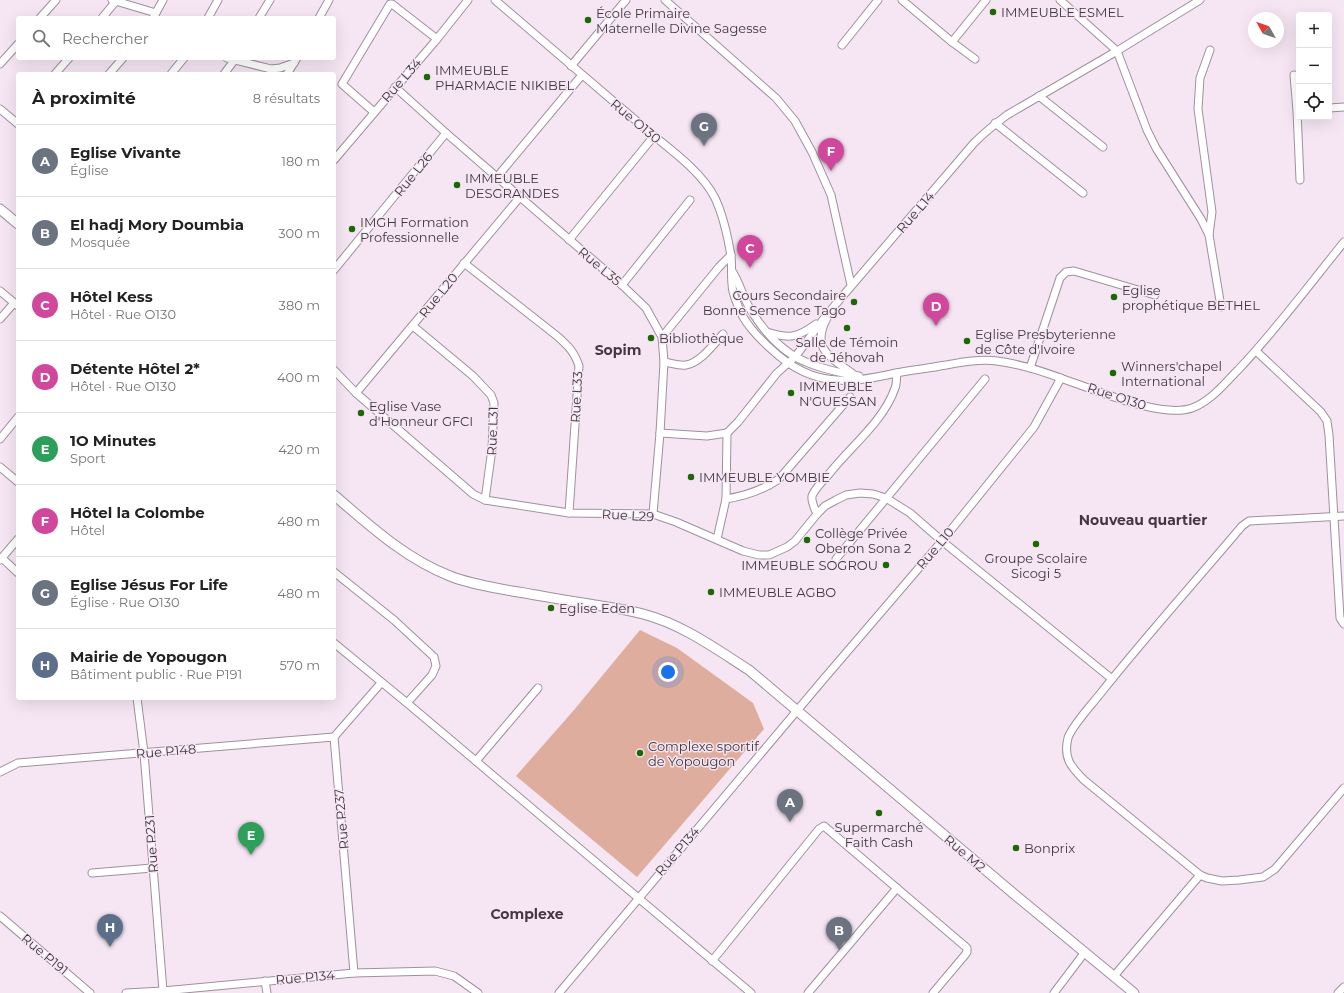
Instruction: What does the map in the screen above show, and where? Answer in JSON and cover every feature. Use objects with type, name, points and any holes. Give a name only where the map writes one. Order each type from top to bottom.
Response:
[{"type":"main road","points":[[0,209],[16,222]]},
{"type":"main road","name":"Rue M2","points":[[336,497],[392,543],[433,569],[451,577],[478,585],[645,614],[666,622],[704,641],[749,670],[1014,894],[1134,993]]},
{"type":"street","points":[[42,16],[56,0]]},
{"type":"street","points":[[103,16],[114,1],[155,16],[163,0]]},
{"type":"street","points":[[209,16],[218,0]]},
{"type":"street","points":[[260,16],[270,0]]},
{"type":"street","points":[[319,16],[329,0]]},
{"type":"street","name":"Rue L34","points":[[336,158],[437,39],[468,0]]},
{"type":"street","name":"Rue O130","points":[[495,0],[680,157],[707,186],[720,211],[731,256],[732,284],[738,307],[746,321],[772,351],[788,363],[801,371],[824,378],[838,380],[867,378],[978,360],[998,361],[1030,368],[1155,409],[1173,411],[1191,408],[1206,400],[1221,387],[1256,351],[1344,242]]},
{"type":"street","points":[[571,66],[626,0]]},
{"type":"street","points":[[665,0],[776,98],[795,121],[812,152],[831,194],[852,285]]},
{"type":"street","points":[[842,45],[878,0]]},
{"type":"street","points":[[902,0],[952,42],[975,59]]},
{"type":"street","points":[[952,42],[986,0]]},
{"type":"street","points":[[1060,0],[1117,51],[1147,130],[1156,148],[1201,219],[1209,236]]},
{"type":"street","name":"Rue L14","points":[[727,433],[738,422],[777,373],[795,357],[833,307],[974,143],[995,123],[1200,0]]},
{"type":"street","points":[[374,112],[342,84],[390,4],[437,39]]},
{"type":"street","points":[[0,64],[16,46]]},
{"type":"street","points":[[1210,50],[1200,78],[1198,109],[1212,212],[1209,236],[1220,308]]},
{"type":"street","points":[[57,72],[67,60]]},
{"type":"street","points":[[111,72],[121,60]]},
{"type":"street","points":[[173,72],[182,60]]},
{"type":"street","points":[[225,72],[234,60]]},
{"type":"street","points":[[239,60],[271,69],[280,68],[295,60]]},
{"type":"street","points":[[288,72],[295,60]]},
{"type":"street","points":[[497,177],[582,75]]},
{"type":"street","points":[[1294,75],[1296,93]]},
{"type":"street","name":"Rue L35","points":[[395,87],[569,240],[622,284],[646,308],[662,338],[664,362],[653,514]]},
{"type":"street","points":[[1039,96],[1103,147]]},
{"type":"street","points":[[1332,108],[1344,107]]},
{"type":"street","points":[[0,109],[16,120]]},
{"type":"street","points":[[1298,120],[1300,180]]},
{"type":"street","points":[[995,123],[1083,193]]},
{"type":"street","name":"Rue L26","points":[[336,268],[446,133]]},
{"type":"street","points":[[569,240],[654,136]]},
{"type":"street","name":"Rue L20","points":[[356,393],[520,197]]},
{"type":"street","points":[[622,284],[690,200]]},
{"type":"street","points":[[662,338],[719,267],[731,256]]},
{"type":"street","name":"Rue L33","points":[[464,263],[570,347],[576,356],[578,366],[569,513]]},
{"type":"street","name":"Rue O130","points":[[732,271],[739,281],[746,302],[754,316],[781,346],[795,357],[806,362],[837,372],[867,378]]},
{"type":"street","points":[[1030,368],[1060,278],[1066,272],[1074,271],[1155,295]]},
{"type":"street","points":[[0,291],[16,305],[0,319]]},
{"type":"street","points":[[833,307],[822,330],[822,345],[826,354],[855,375]]},
{"type":"street","points":[[766,331],[779,336],[793,336],[804,333],[822,321]]},
{"type":"street","name":"Rue L31","points":[[413,326],[473,376],[491,395],[494,404],[492,448],[485,500]]},
{"type":"street","points":[[664,362],[685,365],[692,364],[698,360],[723,334]]},
{"type":"street","points":[[1256,351],[1321,412],[1327,421],[1340,618],[1344,624]]},
{"type":"street","points":[[336,372],[356,393]]},
{"type":"street","points":[[817,514],[812,501],[812,496],[842,458],[887,406],[896,387],[897,373]]},
{"type":"street","name":"Rue L10","points":[[797,711],[942,541],[1034,427],[1061,378]]},
{"type":"street","points":[[836,559],[985,379]]},
{"type":"street","name":"Rue L29","points":[[356,393],[473,494],[485,500],[569,513],[653,514],[676,522],[743,551],[759,555],[769,555],[787,547],[795,541],[825,506],[846,495],[873,494],[886,498],[910,513],[942,541],[1112,679]]},
{"type":"street","points":[[726,499],[740,497],[757,491],[779,480],[850,397]]},
{"type":"street","points":[[0,438],[16,419]]},
{"type":"street","points":[[660,433],[707,436],[727,433],[726,499],[717,539]]},
{"type":"street","points":[[0,467],[16,480]]},
{"type":"street","points":[[1344,516],[1249,521],[1242,526],[1080,718],[1068,736],[1066,754],[1073,769],[1084,780],[1200,875],[1222,881],[1263,877],[1275,869],[1344,788]]},
{"type":"street","points":[[16,541],[1,559],[16,571]]},
{"type":"street","points":[[336,574],[394,620],[434,657],[436,666],[432,675],[407,703]]},
{"type":"street","points":[[336,645],[751,993]]},
{"type":"street","points":[[334,737],[381,683]]},
{"type":"street","points":[[476,761],[538,688]]},
{"type":"street","name":"Rue P231","points":[[137,700],[144,753],[163,991]]},
{"type":"street","name":"Rue P134","points":[[559,993],[797,711]]},
{"type":"street","name":"Rue P148","points":[[0,772],[18,763],[334,737]]},
{"type":"street","name":"Rue P237","points":[[334,737],[354,973]]},
{"type":"street","points":[[712,961],[819,829],[824,826],[967,948],[965,955],[933,993]]},
{"type":"street","points":[[92,873],[152,868]]},
{"type":"street","points":[[1114,976],[1200,875]]},
{"type":"street","points":[[808,993],[897,888]]},
{"type":"street","name":"Rue P191","points":[[0,916],[90,993]]},
{"type":"street","points":[[1054,993],[1085,952]]},
{"type":"street","name":"Rue P134","points":[[126,993],[163,991],[354,973],[435,971],[454,976],[478,993]]},
{"type":"street","points":[[265,981],[266,993]]},
{"type":"street","points":[[1338,993],[1344,987]]},
{"type":"shaded area","name":"Complexe sportif de Yopougon","points":[[640,630],[677,648],[753,703],[764,729],[637,877],[516,776],[574,710]]},
{"type":"place","name":"IMMEUBLE ESMEL","points":[[993,12]]},
{"type":"place","name":"École Primaire Maternelle Divine Sagesse","points":[[588,20]]},
{"type":"place","name":"IMMEUBLE PHARMACIE NIKIBEL","points":[[427,77]]},
{"type":"place","name":"Eglise Jésus For Life","points":[[704,146]]},
{"type":"place","name":"Hôtel la Colombe","points":[[831,171]]},
{"type":"place","name":"IMMEUBLE DESGRANDES","points":[[457,185]]},
{"type":"place","name":"IMGH Formation Professionnelle","points":[[352,229]]},
{"type":"place","name":"Hôtel Kess","points":[[750,268]]},
{"type":"place","name":"Eglise prophétique BETHEL","points":[[1114,297]]},
{"type":"place","name":"Cours Secondaire Bonne Semence Tago","points":[[854,302]]},
{"type":"place","name":"Détente Hôtel 2*","points":[[936,326]]},
{"type":"place","name":"Salle de Témoin de Jéhovah","points":[[847,328]]},
{"type":"place","name":"Bibliothèque","points":[[651,338]]},
{"type":"place","name":"Eglise Presbyterienne de Côte d'Ivoire","points":[[967,341]]},
{"type":"place","name":"Winners'chapel International","points":[[1113,373]]},
{"type":"place","name":"IMMEUBLE N'GUESSAN","points":[[791,393]]},
{"type":"place","name":"Eglise Vase d'Honneur GFCI","points":[[361,413]]},
{"type":"place","name":"IMMEUBLE YOMBIE","points":[[691,477]]},
{"type":"place","name":"Collège Privée Oberon Sona 2","points":[[807,540]]},
{"type":"place","name":"Groupe Scolaire Sicogi 5","points":[[1036,544]]},
{"type":"place","name":"IMMEUBLE SOGROU","points":[[886,565]]},
{"type":"place","name":"IMMEUBLE AGBO","points":[[711,592]]},
{"type":"place","name":"Eglise Eden","points":[[551,608]]},
{"type":"place","name":"Complexe sportif de Yopougon","points":[[640,753]]},
{"type":"place","name":"Supermarché Faith Cash","points":[[879,813]]},
{"type":"place","name":"Eglise Vivante","points":[[790,822]]},
{"type":"place","name":"Bonprix","points":[[1016,848]]},
{"type":"place","name":"1O Minutes","points":[[251,855]]},
{"type":"place","name":"Mairie de Yopougon","points":[[110,947]]},
{"type":"place","name":"El hadj Mory Doumbia","points":[[839,950]]},
{"type":"district","name":"Sopim","points":[[618,350]]},
{"type":"district","name":"Nouveau quartier","points":[[1143,520]]},
{"type":"district","name":"Complexe","points":[[527,914]]}]
